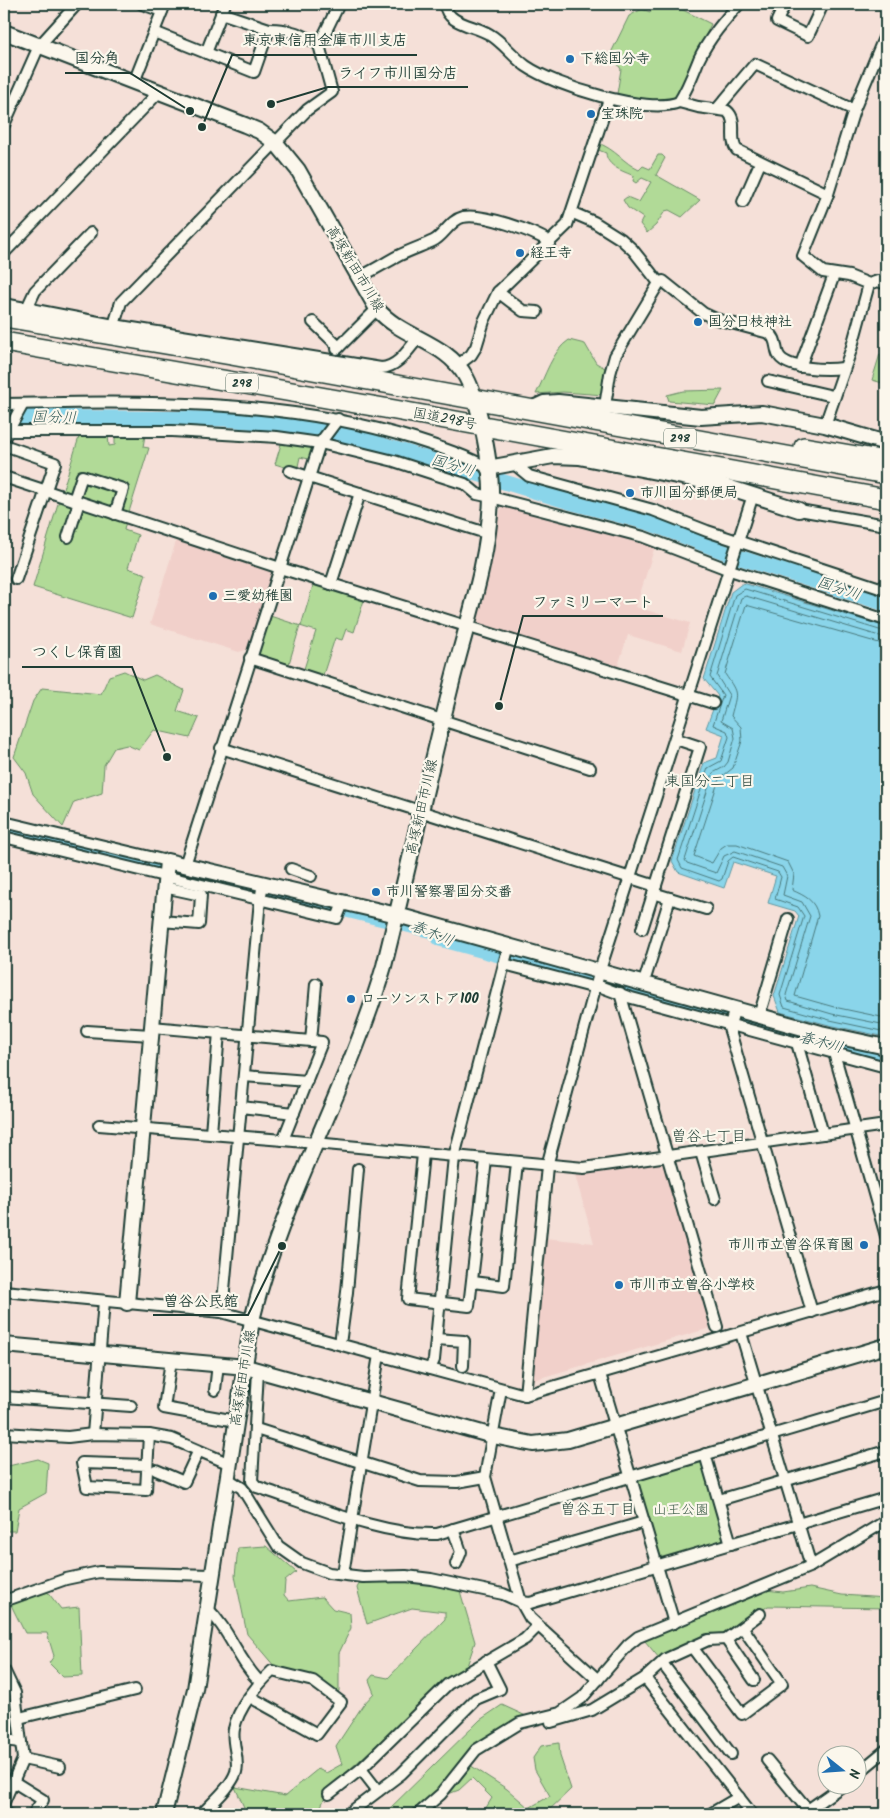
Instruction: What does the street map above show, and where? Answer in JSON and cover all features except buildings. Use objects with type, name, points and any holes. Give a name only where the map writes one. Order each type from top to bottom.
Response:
[{"type":"highway","name":"国道298号","points":[[4,317],[886,474]]},
{"type":"highway","name":"国道298号","points":[[4,342],[481,426],[776,481],[886,499]]},
{"type":"highway","points":[[644,432],[742,436],[886,461]]},
{"type":"highway","points":[[776,481],[886,512]]},
{"type":"street","points":[[4,124],[39,46],[77,4]]},
{"type":"street","points":[[134,82],[164,7],[142,4]]},
{"type":"street","points":[[319,45],[339,4]]},
{"type":"street","points":[[445,4],[450,17],[490,34],[535,72],[609,99],[665,106],[679,102],[727,111],[732,116],[733,144],[737,150],[760,163],[828,194]]},
{"type":"street","points":[[679,102],[689,86],[700,58],[717,29],[739,4]]},
{"type":"street","points":[[785,4],[777,21],[808,36],[823,4]]},
{"type":"street","points":[[114,324],[121,302],[307,110],[332,92],[319,45],[303,34],[280,29],[269,29],[223,9],[206,53]]},
{"type":"street","points":[[154,32],[254,72],[269,29]]},
{"type":"street","name":"高塚新田市川線","points":[[4,32],[246,125],[259,131],[276,143],[298,170],[358,278],[378,309],[391,324],[436,347],[458,365],[472,388],[488,468],[490,492],[486,532],[466,626],[442,720],[396,920],[377,989],[266,1269],[252,1320],[252,1369],[236,1421],[195,1689],[164,1814]]},
{"type":"street","points":[[886,33],[854,110],[828,194],[803,256],[811,264],[834,275],[849,276],[869,284],[878,282],[886,284]]},
{"type":"street","points":[[717,109],[755,64],[854,110]]},
{"type":"street","points":[[4,253],[159,92]]},
{"type":"street","points":[[458,365],[471,355],[476,347],[484,320],[498,292],[567,225],[573,212],[609,99]]},
{"type":"street","points":[[743,202],[760,163]]},
{"type":"street","points":[[573,212],[594,222],[621,239],[633,250],[659,283]]},
{"type":"street","points":[[358,278],[398,256],[434,240],[455,221],[463,217],[483,218],[497,222],[541,236],[550,242]]},
{"type":"street","points":[[27,308],[35,291],[91,234]]},
{"type":"street","points":[[800,366],[834,275]]},
{"type":"street","points":[[605,406],[610,374],[619,348],[659,283],[664,281],[703,313],[716,319],[769,333],[774,338],[780,358],[800,366],[828,371],[843,368]]},
{"type":"street","points":[[825,425],[833,396],[850,350],[869,284]]},
{"type":"street","points":[[498,292],[523,311],[537,312]]},
{"type":"street","points":[[4,304],[380,368],[388,368],[398,361],[418,338]]},
{"type":"street","points":[[313,322],[338,348],[378,309]]},
{"type":"street","points":[[768,382],[833,396]]},
{"type":"street","points":[[528,410],[544,403],[558,402],[712,418],[748,412],[762,413],[825,425],[886,444]]},
{"type":"street","points":[[4,404],[22,406],[227,405],[281,410],[337,421],[429,444],[474,460],[488,468],[553,456],[579,458],[718,484],[799,510],[886,525]]},
{"type":"street","points":[[6,433],[22,406]]},
{"type":"street","points":[[185,866],[221,748],[321,441],[337,421]]},
{"type":"street","points":[[6,433],[224,432],[321,441],[465,484],[480,496],[490,492],[644,537],[886,620]]},
{"type":"street","points":[[4,445],[55,463],[16,579]]},
{"type":"street","points":[[513,463],[529,476],[653,510],[738,544],[886,590]]},
{"type":"street","points":[[290,471],[486,532]]},
{"type":"street","points":[[68,537],[82,476],[123,489],[115,514]]},
{"type":"street","points":[[4,477],[280,568],[713,703]]},
{"type":"street","points":[[331,584],[360,493]]},
{"type":"street","points":[[525,1394],[547,1166],[597,980],[753,495]]},
{"type":"street","points":[[250,658],[590,768]]},
{"type":"street","points":[[642,929],[700,747],[676,739]]},
{"type":"street","points":[[221,748],[630,878],[670,898],[706,909]]},
{"type":"street","points":[[4,822],[166,873],[201,895],[199,924],[161,921]]},
{"type":"street","points":[[4,837],[166,873],[396,920],[506,956],[597,980],[644,982],[797,1043],[886,1067]]},
{"type":"street","points":[[166,873],[185,866],[262,892]]},
{"type":"street","points":[[291,869],[311,876]]},
{"type":"street","points":[[127,1303],[166,873]]},
{"type":"street","points":[[223,1300],[262,892]]},
{"type":"street","points":[[644,982],[670,898]]},
{"type":"street","points":[[759,1016],[788,919]]},
{"type":"street","points":[[506,956],[597,980],[620,993],[732,1017],[759,1016],[886,1047]]},
{"type":"street","points":[[430,1369],[434,1360],[454,1157],[506,956]]},
{"type":"street","points":[[311,1041],[316,984]]},
{"type":"street","points":[[620,993],[667,1157],[707,1282],[716,1327]]},
{"type":"street","points":[[732,1017],[762,1144],[812,1312]]},
{"type":"street","points":[[87,1031],[219,1032],[322,1042],[283,1140]]},
{"type":"street","points":[[211,1134],[219,1032]]},
{"type":"street","points":[[797,1043],[823,1134]]},
{"type":"street","points":[[834,1053],[886,1236]]},
{"type":"street","points":[[244,1076],[307,1081]]},
{"type":"street","points":[[241,1107],[294,1113]]},
{"type":"street","points":[[99,1125],[584,1168],[886,1125]]},
{"type":"street","points":[[701,1152],[715,1199]]},
{"type":"street","points":[[423,1154],[408,1299],[469,1306],[486,1160]]},
{"type":"street","points":[[473,1282],[504,1286],[517,1163]]},
{"type":"street","points":[[340,1344],[348,1292],[358,1169]]},
{"type":"street","points":[[4,1291],[221,1312],[525,1394],[812,1312],[885,1294]]},
{"type":"street","points":[[93,1434],[104,1301]]},
{"type":"street","points":[[741,1333],[812,1566]]},
{"type":"street","points":[[436,1339],[464,1341],[463,1366]]},
{"type":"street","points":[[4,1345],[218,1364],[252,1369],[520,1443],[554,1442],[616,1426],[886,1346]]},
{"type":"street","points":[[343,1574],[379,1355]]},
{"type":"street","points":[[170,1360],[164,1408],[236,1421]]},
{"type":"street","points":[[215,1390],[218,1364]]},
{"type":"street","points":[[252,1369],[256,1429],[252,1482],[257,1487],[352,1518],[397,1531],[418,1534],[437,1534],[886,1401]]},
{"type":"street","points":[[600,1374],[674,1623]]},
{"type":"street","points":[[502,1389],[485,1477],[521,1602],[530,1618],[598,1680]]},
{"type":"street","points":[[4,1396],[131,1406]]},
{"type":"street","points":[[256,1429],[420,1481],[457,1482],[485,1477]]},
{"type":"street","points":[[4,1433],[68,1438],[93,1434],[149,1435],[172,1440],[230,1464]]},
{"type":"street","points":[[149,1435],[151,1467],[146,1490],[87,1487],[82,1463],[151,1467],[184,1482],[198,1452]]},
{"type":"street","points":[[719,1500],[886,1451]]},
{"type":"street","points":[[705,1454],[731,1544]]},
{"type":"street","points":[[228,1479],[242,1488],[278,1546],[302,1563],[329,1573],[431,1579],[504,1594],[521,1602],[530,1603],[886,1498]]},
{"type":"street","points":[[418,1814],[441,1794],[476,1750],[520,1724],[560,1713],[582,1698],[628,1645],[638,1637],[812,1566],[886,1521]]},
{"type":"street","points":[[509,1560],[644,1522]]},
{"type":"street","points":[[453,1529],[460,1552],[456,1564]]},
{"type":"street","points":[[4,1601],[66,1579],[99,1572],[212,1575]]},
{"type":"street","points":[[208,1608],[220,1620],[248,1671],[260,1682]]},
{"type":"street","points":[[520,1724],[540,1724],[592,1710],[645,1678],[662,1663],[708,1640],[726,1639],[760,1614]]},
{"type":"street","points":[[329,1794],[360,1769],[448,1684],[524,1639],[538,1626]]},
{"type":"street","points":[[692,1647],[742,1714],[782,1684],[743,1628]]},
{"type":"street","points":[[726,1639],[754,1680]]},
{"type":"street","points":[[348,1814],[401,1774],[476,1699],[500,1689],[486,1661]]},
{"type":"street","points":[[662,1663],[731,1754]]},
{"type":"street","points":[[4,1670],[15,1693],[23,1759],[4,1802]]},
{"type":"street","points":[[202,1814],[234,1778],[237,1769],[234,1729],[250,1698],[260,1682],[272,1671],[313,1681],[341,1702],[316,1734],[250,1698]]},
{"type":"street","points":[[645,1678],[752,1814]]},
{"type":"street","points":[[19,1718],[135,1690]]},
{"type":"street","points":[[4,1740],[21,1742]]},
{"type":"street","points":[[868,1765],[886,1750]]},
{"type":"street","points":[[23,1759],[60,1767]]},
{"type":"street","points":[[767,1760],[805,1812],[828,1796]]},
{"type":"street","points":[[360,1769],[378,1791]]},
{"type":"street","points":[[14,1782],[43,1800],[33,1814]]},
{"type":"street","points":[[710,1814],[738,1797]]},
{"type":"street","points":[[4,1811],[8,1814]]},
{"type":"shaded area","points":[[506,504],[655,546],[636,607],[690,623],[682,651],[628,635],[617,669],[476,625],[475,622],[502,505]]},
{"type":"shaded area","name":"三愛幼稚園","points":[[177,538],[276,569],[251,648],[239,652],[150,624]]},
{"type":"shaded area","name":"市川市立曽谷小学校","points":[[663,1163],[710,1328],[530,1381],[544,1238],[594,1243],[574,1171]]},
{"type":"green space","points":[[653,4],[671,4],[711,24],[674,102],[666,104],[617,94],[621,69],[616,62],[608,59],[629,16],[642,9],[650,12]]},
{"type":"green space","points":[[598,143],[639,170],[643,166],[650,169],[658,155],[662,155],[665,158],[656,175],[700,200],[682,217],[669,210],[665,211],[656,225],[647,233],[640,224],[643,218],[628,208],[623,200],[627,197],[639,202],[651,182],[642,178],[636,183],[633,181],[634,176],[616,168],[609,162],[606,153],[596,149]]},
{"type":"green space","points":[[569,340],[585,344],[596,363],[607,369],[604,395],[563,392],[536,394],[553,357]]},
{"type":"green space","points":[[880,354],[886,358],[886,384],[872,380]]},
{"type":"green space","points":[[723,390],[715,405],[669,401],[667,395],[683,391]]},
{"type":"green space","points":[[80,434],[108,435],[109,446],[115,445],[115,434],[145,435],[143,447],[149,448],[128,515],[120,510],[127,487],[80,472],[70,495],[62,492]]},
{"type":"green space","points":[[282,441],[314,445],[313,460],[300,457],[297,471],[275,464]]},
{"type":"green space","points":[[87,481],[117,491],[114,509],[82,500],[80,496],[84,483]]},
{"type":"green space","points":[[59,500],[72,504],[73,508],[80,511],[85,508],[126,521],[124,530],[138,535],[128,568],[146,574],[132,618],[33,587]]},
{"type":"green space","points":[[314,582],[365,597],[354,632],[346,629],[342,640],[335,638],[322,678],[303,672],[316,631],[300,626],[288,667],[255,657],[267,615],[301,626]]},
{"type":"green space","points":[[124,671],[143,680],[155,675],[184,690],[177,711],[199,718],[190,738],[154,730],[139,750],[127,745],[114,748],[104,765],[102,793],[74,802],[63,827],[33,794],[26,773],[14,757],[33,701],[42,688],[101,694],[109,676]]},
{"type":"green space","points":[[38,1459],[48,1463],[46,1493],[19,1508],[15,1531],[5,1531],[4,1467]]},
{"type":"green space","name":"山王公園","points":[[702,1460],[726,1540],[659,1560],[635,1480]]},
{"type":"green space","points":[[266,1546],[296,1572],[285,1581],[284,1595],[289,1601],[322,1597],[333,1609],[350,1613],[351,1628],[339,1653],[339,1691],[336,1694],[312,1676],[275,1667],[247,1634],[235,1576],[238,1548]]},
{"type":"green space","points":[[412,1581],[460,1591],[475,1642],[467,1666],[433,1694],[329,1788],[319,1811],[313,1814],[247,1814],[235,1787],[285,1796],[318,1769],[326,1773],[342,1764],[336,1746],[363,1705],[374,1693],[369,1680],[373,1675],[388,1678],[445,1619],[445,1612],[412,1608],[367,1624],[357,1588],[360,1582]]},
{"type":"green space","points":[[810,1588],[842,1595],[886,1598],[886,1608],[768,1606],[726,1636],[704,1638],[659,1658],[645,1641],[649,1636],[766,1590],[783,1592]]},
{"type":"green space","points":[[46,1590],[61,1609],[79,1607],[82,1676],[63,1677],[49,1663],[54,1656],[47,1633],[25,1633],[10,1603]]},
{"type":"green space","points":[[502,1705],[526,1716],[462,1760],[507,1789],[529,1808],[550,1796],[535,1770],[533,1758],[541,1746],[559,1743],[560,1756],[571,1789],[545,1814],[469,1814],[478,1808],[484,1811],[492,1798],[472,1778],[459,1790],[429,1801],[411,1814],[384,1814],[480,1720]]},
{"type":"water","points":[[743,583],[886,627],[886,1037],[780,1012],[774,996],[799,916],[795,911],[768,903],[776,876],[733,862],[724,888],[678,872],[672,861],[704,763],[717,758],[724,735],[706,728],[718,696],[704,679],[731,592]]},
{"type":"waterway","name":"国分川","points":[[4,417],[225,419],[279,424],[359,438],[573,503],[649,523],[732,555],[886,604]]},
{"type":"waterway","name":"春木川","points":[[4,831],[324,908],[330,906],[432,931],[440,939],[886,1060]]},
{"type":"place","name":"下総国分寺","points":[[570,59]]},
{"type":"place","name":"ライフ市川国分店","points":[[271,104]]},
{"type":"place","name":"国分角","points":[[190,111]]},
{"type":"place","name":"宝珠院","points":[[591,114]]},
{"type":"place","name":"東京東信用金庫市川支店","points":[[202,127]]},
{"type":"place","name":"経王寺","points":[[520,253]]},
{"type":"place","name":"国分日枝神社","points":[[698,322]]},
{"type":"place","name":"市川国分郵便局","points":[[630,493]]},
{"type":"place","name":"三愛幼稚園","points":[[213,596]]},
{"type":"place","name":"ファミリーマート","points":[[499,706]]},
{"type":"place","name":"つくし保育園","points":[[167,757]]},
{"type":"place","name":"市川警察署国分交番","points":[[376,892]]},
{"type":"place","name":"ローソンストア100","points":[[351,999]]},
{"type":"place","name":"市川市立曽谷保育園","points":[[864,1245]]},
{"type":"place","name":"曽谷公民館","points":[[282,1246]]},
{"type":"place","name":"市川市立曽谷小学校","points":[[619,1285]]},
{"type":"district","name":"東国分二丁目","points":[[710,782]]},
{"type":"district","name":"曽谷七丁目","points":[[709,1137]]},
{"type":"district","name":"曽谷五丁目","points":[[598,1510]]}]
